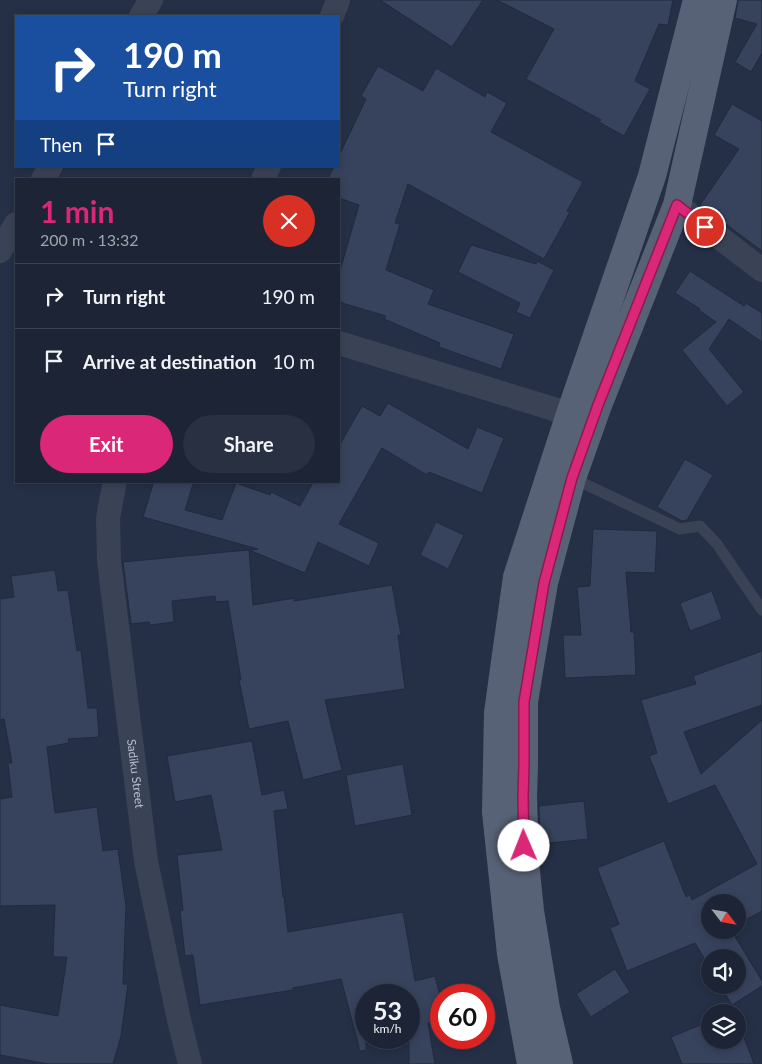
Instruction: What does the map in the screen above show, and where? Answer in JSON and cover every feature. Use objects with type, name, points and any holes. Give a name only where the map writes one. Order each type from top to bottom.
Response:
[{"type":"main road","points":[[531,1064],[511,954],[496,812],[498,713],[504,662],[518,578],[570,414],[652,176],[696,0]]},
{"type":"main road","points":[[558,1064],[546,1008],[530,911],[525,862],[523,797],[524,702],[544,583],[572,478],[598,405],[677,205],[723,0]]},
{"type":"street","points":[[142,15],[151,0]]},
{"type":"street","points":[[332,15],[338,0]]},
{"type":"street","points":[[677,205],[762,270]]},
{"type":"street","points":[[0,251],[15,226]]},
{"type":"street","points":[[340,343],[570,414]]},
{"type":"street","name":"Sadiku Street","points":[[115,483],[108,518],[109,561],[146,861],[190,1064]]},
{"type":"lane","points":[[572,478],[680,529],[700,526],[717,544],[762,610]]},
{"type":"building","points":[[380,0],[483,0],[452,47]]},
{"type":"building","points":[[497,0],[673,0],[668,25],[659,24],[635,81],[650,89],[624,136],[599,122],[601,120],[526,79],[554,29]]},
{"type":"building","points":[[738,0],[762,0],[762,53],[751,72],[735,62],[757,24],[735,18]]},
{"type":"building","points":[[378,66],[423,91],[436,68],[485,97],[487,92],[507,103],[491,132],[583,182],[567,211],[570,212],[544,259],[408,184],[395,223],[400,224],[386,270],[434,290],[428,304],[514,334],[501,369],[439,347],[440,343],[384,319],[386,316],[340,302],[340,271],[359,205],[340,198],[340,178],[328,178],[334,167],[340,167],[340,154],[366,99],[361,96]]},
{"type":"building","points":[[732,104],[762,121],[762,251],[700,205],[739,149],[714,135]]},
{"type":"building","points":[[471,245],[536,264],[537,261],[554,270],[530,318],[516,312],[520,303],[458,272]]},
{"type":"building","points":[[690,271],[744,306],[746,303],[762,313],[762,342],[729,319],[709,349],[744,392],[727,406],[682,350],[716,322],[675,293]]},
{"type":"building","points":[[388,403],[468,449],[477,427],[504,438],[482,493],[429,472],[427,475],[382,448],[339,524],[379,543],[369,566],[318,542],[305,573],[249,550],[253,605],[295,598],[294,601],[392,585],[401,635],[398,635],[405,689],[325,700],[342,770],[303,780],[288,721],[249,729],[239,680],[241,680],[228,601],[216,602],[215,596],[172,601],[174,622],[150,625],[149,622],[131,624],[123,562],[258,549],[143,517],[153,483],[193,483],[185,510],[222,520],[236,483],[270,495],[271,492],[300,506],[313,483],[340,483],[340,444],[362,406],[380,416]]},
{"type":"building","points":[[685,459],[713,475],[687,520],[682,521],[657,507]]},
{"type":"building","points":[[436,522],[464,535],[448,569],[420,555]]},
{"type":"building","points":[[593,529],[657,531],[655,573],[626,572],[631,632],[634,632],[636,675],[565,678],[563,635],[581,635],[577,587],[590,586]]},
{"type":"building","points":[[55,570],[58,591],[68,590],[77,651],[81,650],[88,708],[97,708],[99,737],[68,739],[69,743],[47,747],[55,813],[97,807],[103,851],[118,849],[126,907],[123,984],[128,984],[121,1036],[113,1064],[48,1064],[0,1055],[0,1005],[58,1016],[67,957],[53,957],[55,905],[0,906],[0,799],[12,797],[8,763],[12,763],[4,719],[0,720],[0,599],[14,597],[11,576]]},
{"type":"building","points":[[712,591],[722,619],[690,631],[680,603]]},
{"type":"building","points":[[762,651],[762,705],[684,732],[701,774],[762,720],[762,911],[746,920],[746,894],[703,894],[757,864],[715,785],[668,804],[649,756],[657,753],[641,700],[696,684],[693,676]]},
{"type":"building","points":[[252,741],[262,795],[284,790],[288,809],[274,811],[288,932],[403,912],[415,981],[435,976],[437,984],[430,984],[430,1022],[428,1023],[430,1049],[432,1049],[435,1064],[409,1064],[409,1049],[420,1049],[420,984],[355,984],[355,1032],[341,979],[293,988],[293,990],[200,1005],[193,955],[185,956],[180,911],[183,910],[177,855],[222,850],[211,795],[175,802],[167,756]]},
{"type":"building","points":[[403,764],[412,815],[355,826],[346,775]]},
{"type":"building","points":[[584,801],[588,839],[540,844],[539,806]]},
{"type":"building","points":[[664,841],[686,897],[690,895],[692,900],[701,895],[701,939],[736,939],[743,949],[701,949],[701,953],[695,943],[627,971],[610,928],[619,924],[597,868]]},
{"type":"building","points":[[746,955],[762,981],[762,986],[731,1004],[725,994],[746,994]]},
{"type":"building","points":[[615,969],[630,992],[591,1017],[576,994]]},
{"type":"building","points":[[701,1025],[701,1049],[746,1049],[746,1043],[754,1064],[682,1064],[671,1037]]},
{"type":"route","points":[[524,846],[524,702],[544,583],[572,478],[598,405],[677,205],[705,227]]}]
